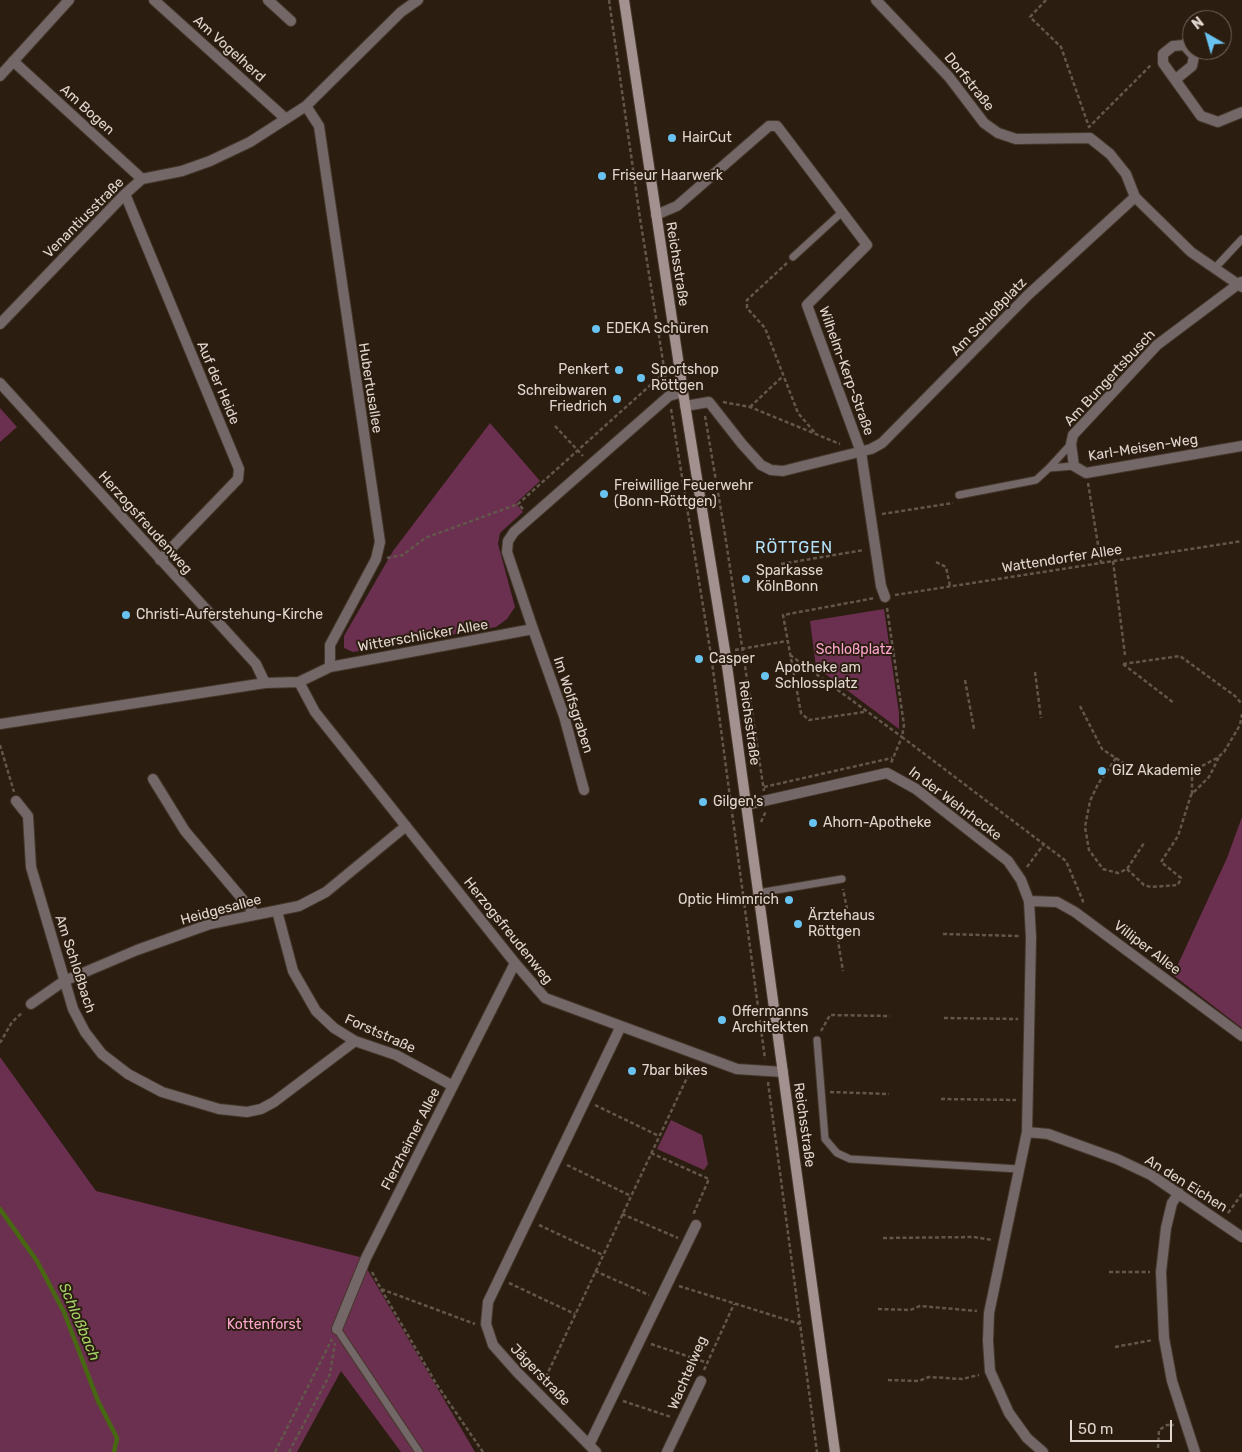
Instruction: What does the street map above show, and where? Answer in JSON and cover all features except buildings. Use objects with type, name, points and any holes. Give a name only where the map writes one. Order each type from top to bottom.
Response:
[{"type":"main road","name":"Reichsstraße","points":[[624,0],[683,392],[725,651],[835,1452]]},
{"type":"street","points":[[0,76],[69,0]]},
{"type":"street","name":"Am Vogelherd","points":[[154,0],[286,119]]},
{"type":"street","points":[[268,0],[291,20]]},
{"type":"street","name":"Venantiusstraße","points":[[0,324],[125,194],[142,180],[182,171],[210,161],[250,142],[306,106],[401,12],[418,0]]},
{"type":"street","name":"Dorfstraße","points":[[876,0],[949,77],[984,123],[998,133],[1016,139],[1090,138],[1110,154],[1126,174],[1135,197],[1191,252],[1240,284]]},
{"type":"street","points":[[1176,79],[1192,66],[1194,56],[1184,45],[1173,46],[1163,54],[1163,63],[1201,116],[1218,122],[1242,112]]},
{"type":"street","name":"Am Bogen","points":[[13,61],[142,180]]},
{"type":"street","name":"Hubertusallee","points":[[306,106],[318,126],[380,542],[376,560],[330,645],[330,667]]},
{"type":"street","name":"Wilhelm-Kerp-Straße","points":[[656,215],[677,206],[769,126],[777,126],[794,145],[841,213],[867,245],[807,305],[861,452]]},
{"type":"street","name":"Auf der Heide","points":[[125,194],[239,469],[238,479],[160,560]]},
{"type":"street","name":"Am Schloßplatz","points":[[706,403],[761,465],[771,470],[783,471],[861,452],[882,443],[1028,295],[1135,197]]},
{"type":"street","name":"Am Bungertsbusch","points":[[1074,466],[1071,444],[1073,435],[1157,345],[1240,284]]},
{"type":"street","name":"Herzogsfreudenweg","points":[[0,383],[256,664],[265,683]]},
{"type":"street","points":[[533,629],[508,552],[508,541],[514,532],[668,396],[683,392]]},
{"type":"street","points":[[686,406],[706,403]]},
{"type":"street","name":"Karl-Meisen-Weg","points":[[1074,466],[1086,473],[1242,446]]},
{"type":"street","points":[[861,452],[882,586],[886,596]]},
{"type":"street","name":"Witterschlicker Allee","points":[[0,724],[265,683],[299,682],[330,667],[533,629]]},
{"type":"street","name":"Im Wolfsgraben","points":[[533,629],[564,716],[584,790]]},
{"type":"street","name":"Herzogsfreudenweg","points":[[299,682],[315,712],[545,998],[737,1069],[783,1072]]},
{"type":"street","name":"In der Wehrhecke","points":[[746,805],[887,773],[916,789],[1008,861],[1022,880],[1029,902],[1031,936],[1027,1132],[989,1313],[990,1371],[1008,1414],[1027,1438],[1042,1452]]},
{"type":"street","points":[[153,778],[185,831],[255,914]]},
{"type":"street","name":"Am Schloßbach","points":[[16,802],[28,816],[32,867],[73,1008],[85,1032],[102,1054],[128,1074],[162,1092],[220,1109],[247,1112],[261,1109],[274,1102],[355,1041]]},
{"type":"street","name":"Heidgesallee","points":[[31,1004],[64,981],[146,947],[210,924],[300,906],[326,892],[406,826]]},
{"type":"street","name":"Villiper Allee","points":[[1029,902],[1057,902],[1075,912],[1242,1036]]},
{"type":"street","name":"Forststraße","points":[[277,911],[293,971],[303,992],[316,1011],[334,1028],[355,1041],[396,1055],[454,1086]]},
{"type":"street","name":"Flerzheimer Allee","points":[[337,1329],[366,1258],[515,963]]},
{"type":"street","name":"Jägerstraße","points":[[593,1449],[538,1394],[493,1345],[486,1324],[488,1302],[621,1026]]},
{"type":"street","name":"An den Eichen","points":[[1027,1132],[1048,1134],[1117,1159],[1151,1175],[1242,1237]]},
{"type":"street","points":[[1178,1193],[1172,1203],[1166,1228],[1161,1272],[1164,1338],[1172,1381],[1195,1452]]},
{"type":"street","points":[[593,1449],[612,1398],[696,1225]]},
{"type":"street","name":"Wachtelweg","points":[[667,1452],[701,1381]]},
{"type":"lane","points":[[794,257],[841,213]]},
{"type":"lane","points":[[1215,268],[1242,239]]},
{"type":"lane","name":"Karl-Meisen-Weg","points":[[959,494],[1036,480],[1071,444]]},
{"type":"lane","name":"Karl-Meisen-Weg","points":[[1049,468],[1074,466]]},
{"type":"lane","points":[[758,892],[842,879]]},
{"type":"lane","points":[[817,1040],[825,1139],[837,1153],[850,1159],[1019,1169]]},
{"type":"lane","points":[[337,1329],[419,1452]]},
{"type":"path","points":[[1046,0],[1030,17],[1061,48],[1090,127],[1163,54]]},
{"type":"path","name":"Wilhelm-Kerp-Straße","points":[[794,257],[748,300],[747,308],[765,328],[798,413],[816,434]]},
{"type":"path","points":[[376,560],[403,555],[425,538],[518,504],[665,372]]},
{"type":"path","points":[[750,408],[783,376]]},
{"type":"path","name":"Wilhelm-Kerp-Straße","points":[[706,403],[724,402],[750,408],[842,445]]},
{"type":"path","points":[[706,403],[764,787],[893,758]]},
{"type":"path","points":[[555,426],[590,465]]},
{"type":"path","points":[[1086,473],[1101,563]]},
{"type":"path","points":[[871,516],[959,502],[959,494]]},
{"type":"path","points":[[518,504],[530,518]]},
{"type":"path","name":"Wattendorfer Allee","points":[[886,596],[1242,541]]},
{"type":"path","points":[[781,564],[876,548]]},
{"type":"path","points":[[1112,561],[1125,655]]},
{"type":"path","points":[[936,562],[946,567],[950,586]]},
{"type":"path","points":[[864,712],[810,720],[800,713],[783,615],[886,596],[904,725],[902,738],[887,773]]},
{"type":"path","points":[[742,648],[787,640]]},
{"type":"path","points":[[790,655],[1066,861],[1083,901],[1075,912]]},
{"type":"path","points":[[1174,703],[1123,664],[1180,656],[1235,696],[1242,704]]},
{"type":"path","points":[[1035,672],[1040,718]]},
{"type":"path","points":[[965,680],[974,729]]},
{"type":"path","points":[[1080,706],[1102,749],[1131,768]]},
{"type":"path","points":[[1192,795],[1209,777],[1220,755],[1240,725],[1242,714]]},
{"type":"path","points":[[0,745],[16,802]]},
{"type":"path","points":[[1127,868],[1144,885],[1178,885],[1181,878],[1161,862],[1178,836],[1192,795],[1192,776],[1198,768],[1220,755]]},
{"type":"path","points":[[1116,758],[1093,792],[1086,817],[1086,839],[1093,859],[1103,869],[1118,873],[1127,868],[1144,843]]},
{"type":"path","points":[[729,787],[817,1452]]},
{"type":"path","points":[[1025,870],[1044,844]]},
{"type":"path","points":[[827,916],[848,914],[842,879]]},
{"type":"path","points":[[828,931],[837,934],[843,971]]},
{"type":"path","points":[[943,934],[1031,936]]},
{"type":"path","points":[[0,1043],[12,1022],[31,1004]]},
{"type":"path","points":[[817,1040],[830,1015],[890,1016]]},
{"type":"path","points":[[944,1018],[1030,1020]]},
{"type":"path","points":[[538,1394],[698,1054]]},
{"type":"path","points":[[821,1091],[888,1094]]},
{"type":"path","points":[[941,1098],[1028,1100]]},
{"type":"path","points":[[585,1101],[659,1136]]},
{"type":"path","points":[[651,1153],[709,1179],[692,1216],[696,1225]]},
{"type":"path","points":[[556,1160],[631,1196]]},
{"type":"path","points":[[1222,1223],[1242,1194]]},
{"type":"path","points":[[622,1214],[688,1242]]},
{"type":"path","points":[[528,1220],[603,1255]]},
{"type":"path","points":[[883,1238],[974,1237],[1004,1242]]},
{"type":"path","points":[[366,1258],[381,1289],[437,1385],[482,1452]]},
{"type":"path","points":[[596,1271],[660,1300]]},
{"type":"path","points":[[1109,1272],[1161,1272]]},
{"type":"path","points":[[500,1278],[575,1314]]},
{"type":"path","points":[[668,1282],[800,1324]]},
{"type":"path","points":[[381,1289],[472,1324],[486,1324]]},
{"type":"path","name":"Wachtelweg","points":[[701,1381],[706,1363],[734,1304]]},
{"type":"path","points":[[878,1309],[910,1310],[920,1306],[989,1313]]},
{"type":"path","points":[[274,1452],[337,1329]]},
{"type":"path","points":[[289,1452],[330,1374],[337,1329]]},
{"type":"path","points":[[1115,1347],[1164,1338]]},
{"type":"path","points":[[640,1340],[706,1363]]},
{"type":"path","points":[[888,1380],[962,1379],[990,1371]]},
{"type":"path","points":[[612,1398],[683,1420]]},
{"type":"path","points":[[1158,1448],[1159,1430],[1167,1425],[1186,1424]]},
{"type":"green space","points":[[0,408],[17,427],[0,442]]},
{"type":"green space","points":[[490,423],[540,481],[516,503],[523,512],[500,533],[498,544],[515,607],[507,619],[496,627],[353,652],[344,648],[344,636],[393,551]]},
{"type":"green space","name":"Schloßplatz","points":[[884,609],[899,713],[899,729],[816,667],[810,621]]},
{"type":"green space","points":[[1242,817],[1242,1028],[1173,975],[1227,858]]},
{"type":"green space","name":"Kottenforst","points":[[0,1057],[96,1191],[360,1257],[475,1452],[401,1452],[341,1371],[297,1452],[0,1452]]},
{"type":"green space","points":[[671,1120],[702,1135],[708,1164],[704,1170],[657,1149]]},
{"type":"waterway","name":"Schloßbach","points":[[0,1209],[37,1261],[64,1312],[98,1401],[117,1438],[114,1452]]},
{"type":"place","name":"HairCut","points":[[672,138]]},
{"type":"place","name":"Friseur Haarwerk","points":[[602,176]]},
{"type":"place","name":"EDEKA Schüren","points":[[596,329]]},
{"type":"place","name":"Penkert","points":[[619,370]]},
{"type":"place","name":"Sportshop Röttgen","points":[[641,378]]},
{"type":"place","name":"Schreibwaren Friedrich","points":[[617,399]]},
{"type":"place","name":"Freiwillige Feuerwehr (Bonn-Röttgen)","points":[[604,494]]},
{"type":"place","name":"Sparkasse KölnBonn","points":[[746,579]]},
{"type":"place","name":"Christi-Auferstehung-Kirche","points":[[126,615]]},
{"type":"place","name":"Casper","points":[[699,659]]},
{"type":"place","name":"Apotheke am Schlossplatz","points":[[765,676]]},
{"type":"place","name":"GIZ Akademie","points":[[1102,771]]},
{"type":"place","name":"Gilgen's","points":[[703,802]]},
{"type":"place","name":"Ahorn-Apotheke","points":[[813,823]]},
{"type":"place","name":"Optic Himmrich","points":[[789,900]]},
{"type":"place","name":"Ärztehaus Röttgen","points":[[798,924]]},
{"type":"place","name":"Offermanns Architekten","points":[[722,1020]]},
{"type":"place","name":"7bar bikes","points":[[632,1071]]},
{"type":"district","name":"RÖTTGEN","points":[[794,548]]}]
